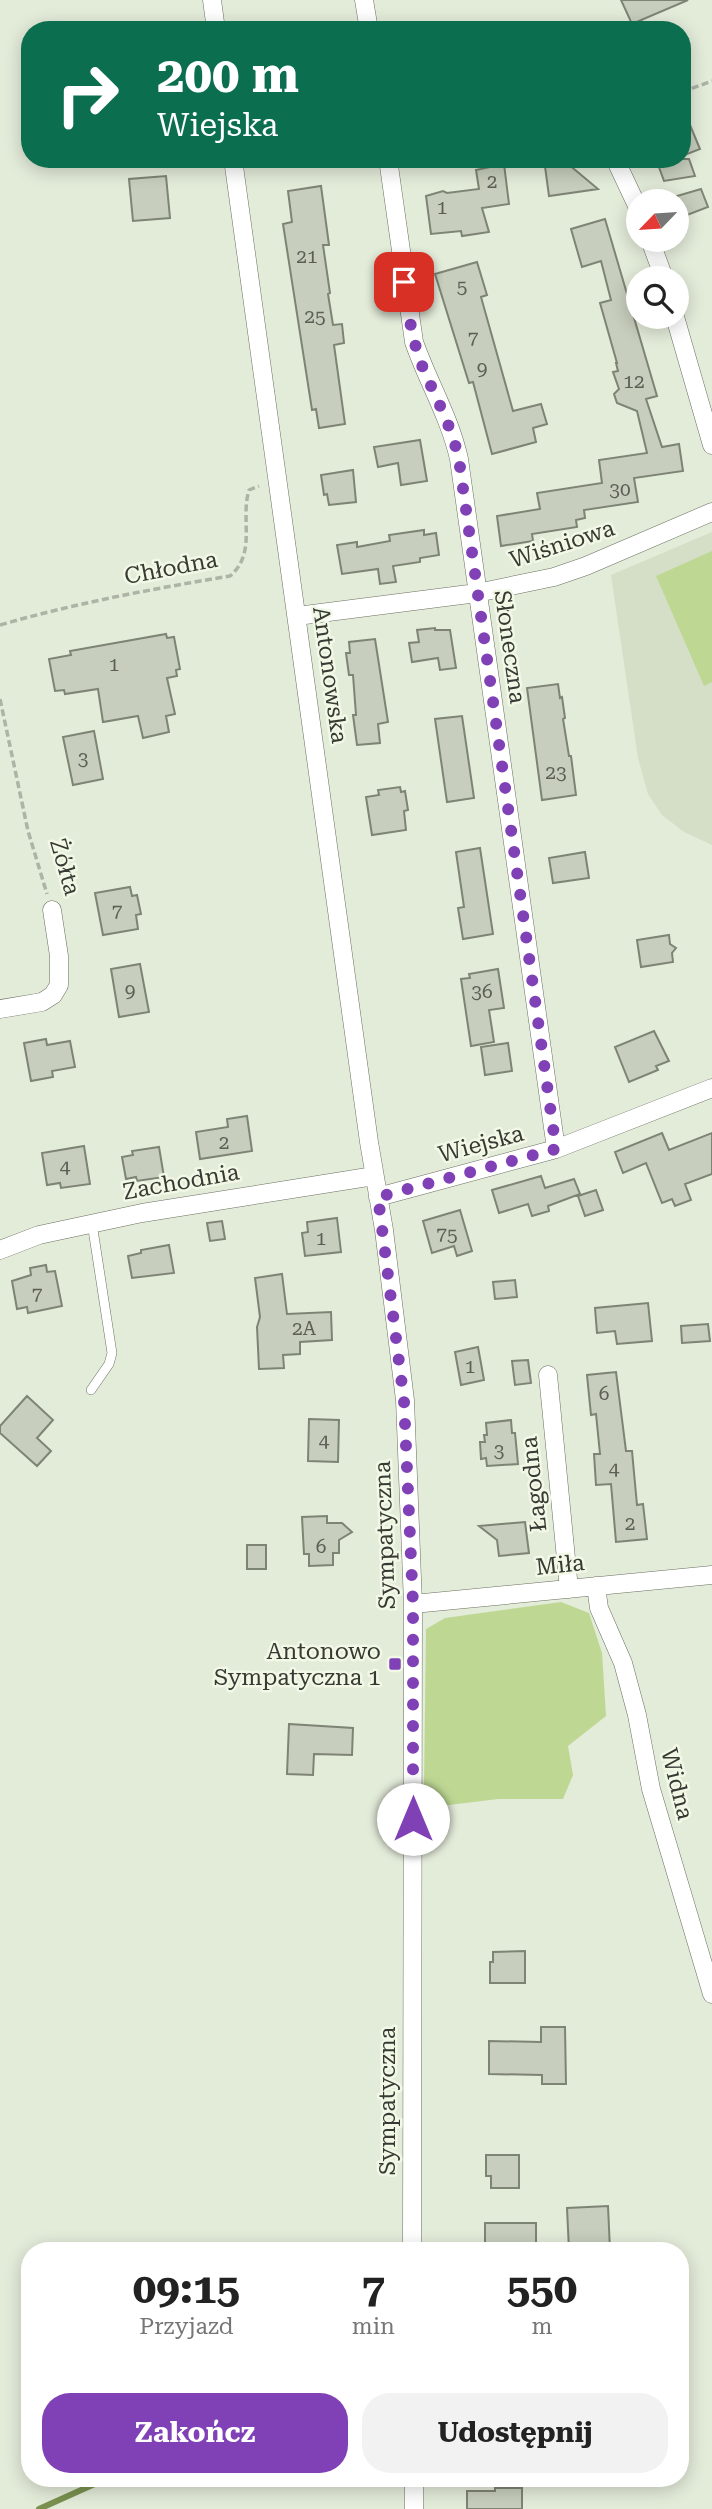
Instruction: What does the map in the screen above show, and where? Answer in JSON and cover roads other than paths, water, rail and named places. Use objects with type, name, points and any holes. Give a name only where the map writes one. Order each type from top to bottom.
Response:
[{"type":"street","points":[[212,0],[215,21]]},
{"type":"street","points":[[364,0],[368,21]]},
{"type":"street","name":"Antonowska","points":[[234,168],[378,1197]]},
{"type":"street","name":"Słoneczna","points":[[389,168],[414,342],[454,437],[556,1149]]},
{"type":"street","points":[[619,168],[629,189]]},
{"type":"street","points":[[678,329],[712,445]]},
{"type":"street","name":"Wiśniowa","points":[[297,616],[477,593],[554,577],[712,512]]},
{"type":"street","name":"Żółta","points":[[0,1009],[42,1002],[53,995],[59,985],[59,956],[52,910]]},
{"type":"street","name":"Wiejska","points":[[378,1197],[556,1149],[712,1088]]},
{"type":"street","name":"Zachodnia","points":[[0,1250],[39,1235],[92,1223],[201,1202],[374,1176]]},
{"type":"street","name":"Sympatyczna","points":[[378,1197],[404,1401],[413,1604],[412,2242]]},
{"type":"street","name":"Łagodna","points":[[548,1375],[569,1589]]},
{"type":"street","name":"Miła","points":[[413,1604],[712,1575]]},
{"type":"street","name":"Widna","points":[[596,1586],[599,1608],[623,1663],[637,1715],[651,1789],[712,1994]]},
{"type":"street","points":[[414,2487],[414,2509]]},
{"type":"lane","points":[[91,1390],[109,1364],[112,1353],[92,1223]]},
{"type":"waterway","points":[[39,2509],[88,2487]]},
{"type":"place","name":"Antonowo Sympatyczna 1","points":[[395,1664]]}]
